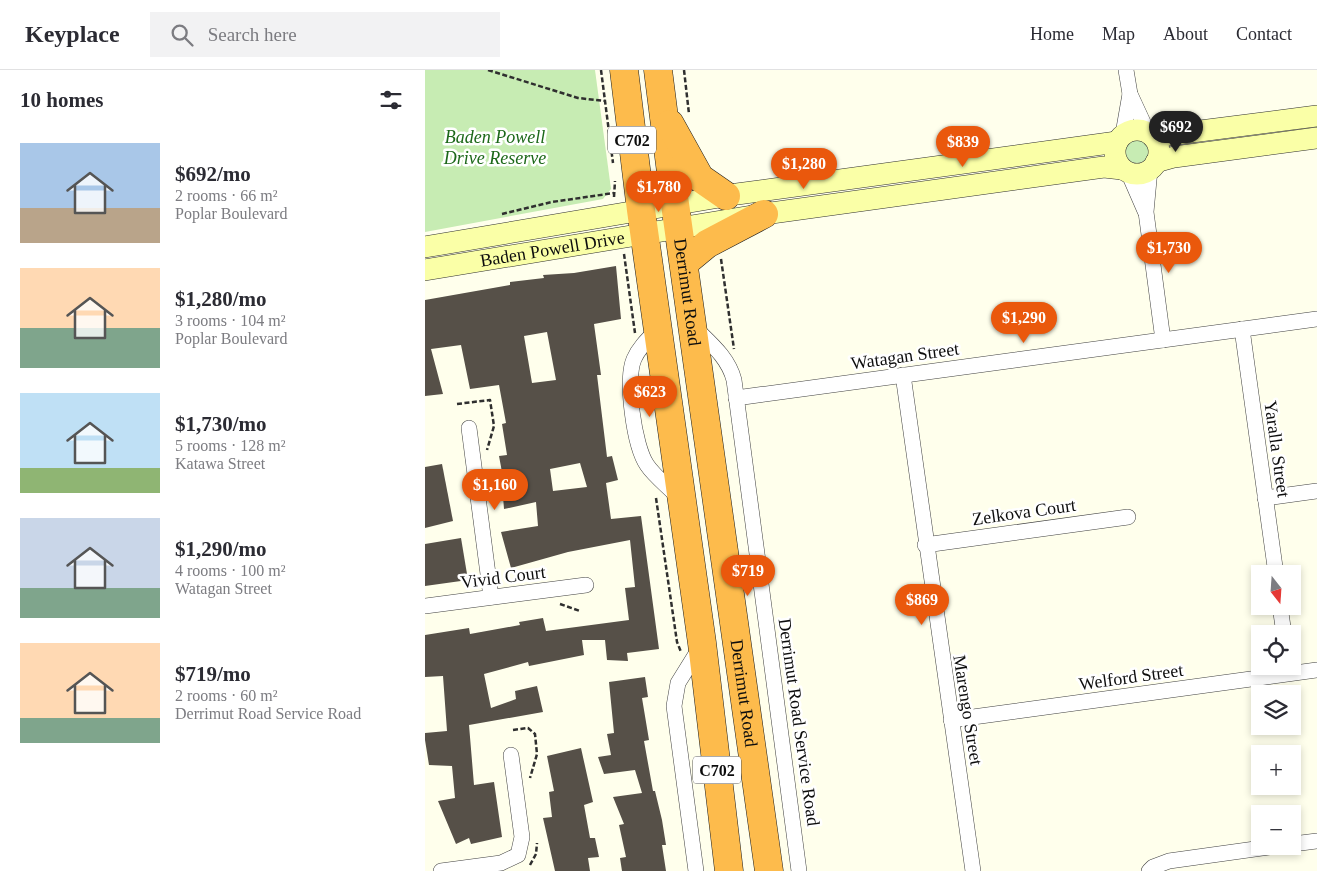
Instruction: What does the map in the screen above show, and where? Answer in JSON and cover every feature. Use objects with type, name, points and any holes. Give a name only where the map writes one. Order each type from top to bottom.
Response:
[{"type":"highway","name":"Derrimut Road","points":[[624,70],[630,224],[647,331],[682,500],[692,650],[729,871]]},
{"type":"highway","name":"Derrimut Road","points":[[658,70],[769,871]]},
{"type":"highway","points":[[663,111],[700,178],[726,196]]},
{"type":"highway","points":[[684,263],[707,244],[764,214]]},
{"type":"street","points":[[1127,70],[1130,94],[1158,149],[1153,166],[1146,212],[1163,340]]},
{"type":"street","points":[[1130,94],[1115,156],[1125,170],[1146,212]]},
{"type":"street","points":[[677,216],[726,196],[1120,138],[1135,130],[1150,135],[1317,116]]},
{"type":"street","points":[[677,216],[764,214],[1104,167],[1140,174],[1174,157],[1317,138]]},
{"type":"street","name":"Baden Powell Drive","points":[[425,270],[630,224],[677,216]]},
{"type":"street","name":"Baden Powell Drive","points":[[425,247],[630,224]]},
{"type":"street","name":"Watagan Street","points":[[736,398],[1317,319]]},
{"type":"street","name":"Derrimut Road Service Road","points":[[693,326],[718,350],[732,372],[799,871]]},
{"type":"street","name":"Yaralla Street","points":[[1242,329],[1274,565]]},
{"type":"street","points":[[647,331],[641,347],[634,358],[630,374],[641,455],[651,471],[682,500]]},
{"type":"street","name":"Marengo Street","points":[[903,376],[925,545],[973,871]]},
{"type":"street","points":[[469,428],[491,597]]},
{"type":"street","points":[[1265,498],[1317,491]]},
{"type":"street","name":"Zelkova Court","points":[[925,545],[1128,517]]},
{"type":"street","name":"Vivid Court","points":[[425,606],[586,585]]},
{"type":"street","points":[[692,650],[678,683],[673,706],[695,871]]},
{"type":"street","name":"Welford Street","points":[[1301,670],[1317,670]]},
{"type":"street","name":"Welford Street","points":[[951,720],[1255,675]]},
{"type":"street","points":[[441,871],[501,863],[518,855],[522,837],[511,755]]},
{"type":"street","points":[[1301,843],[1317,841]]},
{"type":"street","points":[[1149,871],[1153,867],[1169,861],[1251,850]]},
{"type":"path","points":[[488,70],[569,95],[605,102]]},
{"type":"path","points":[[601,70],[613,165]]},
{"type":"path","points":[[614,174],[630,224],[625,257],[647,331]]},
{"type":"path","points":[[720,250],[735,346],[733,353]]},
{"type":"path","points":[[655,492],[677,642],[692,650]]},
{"type":"green space","name":"Baden Powell Drive Reserve","points":[[425,70],[595,70],[611,189],[603,199],[425,232]]},
{"type":"green space","points":[[1132,139],[1142,139],[1149,146],[1149,156],[1142,163],[1132,163],[1125,156],[1125,146]]},
{"type":"building","points":[[616,266],[621,319],[594,324],[601,375],[597,375],[607,457],[612,456],[618,480],[606,483],[611,519],[641,516],[659,649],[627,653],[628,661],[607,660],[605,640],[582,640],[584,655],[529,666],[528,662],[484,674],[491,708],[516,699],[515,691],[537,686],[543,712],[469,725],[474,785],[494,782],[502,837],[471,844],[469,838],[456,844],[438,801],[455,798],[452,766],[429,765],[425,740],[425,733],[447,731],[443,676],[425,677],[425,635],[469,628],[470,634],[520,625],[519,622],[543,618],[546,631],[629,620],[625,588],[635,587],[630,540],[568,552],[511,568],[501,532],[538,526],[536,502],[504,509],[502,484],[504,483],[499,456],[507,455],[502,424],[506,423],[499,385],[470,389],[461,345],[431,349],[443,394],[425,396],[425,300],[510,285],[510,282],[544,278],[543,275],[574,273]],"holes":[[[547,332],[556,380],[532,383],[524,336]],[[580,463],[587,487],[553,491],[550,469]]]},
{"type":"building","points":[[442,464],[453,521],[425,528],[425,467]]},
{"type":"building","points":[[461,538],[468,580],[425,586],[425,544]]},
{"type":"building","points":[[645,677],[648,697],[642,698],[649,740],[644,741],[653,791],[655,791],[662,820],[666,845],[662,845],[666,871],[622,871],[620,858],[626,857],[619,825],[624,824],[613,797],[642,793],[635,770],[604,774],[598,757],[611,755],[607,734],[614,733],[609,682]]},
{"type":"building","points":[[581,748],[593,802],[584,805],[590,838],[595,838],[599,857],[588,858],[590,871],[555,871],[543,818],[552,817],[549,792],[554,791],[547,756]]}]
